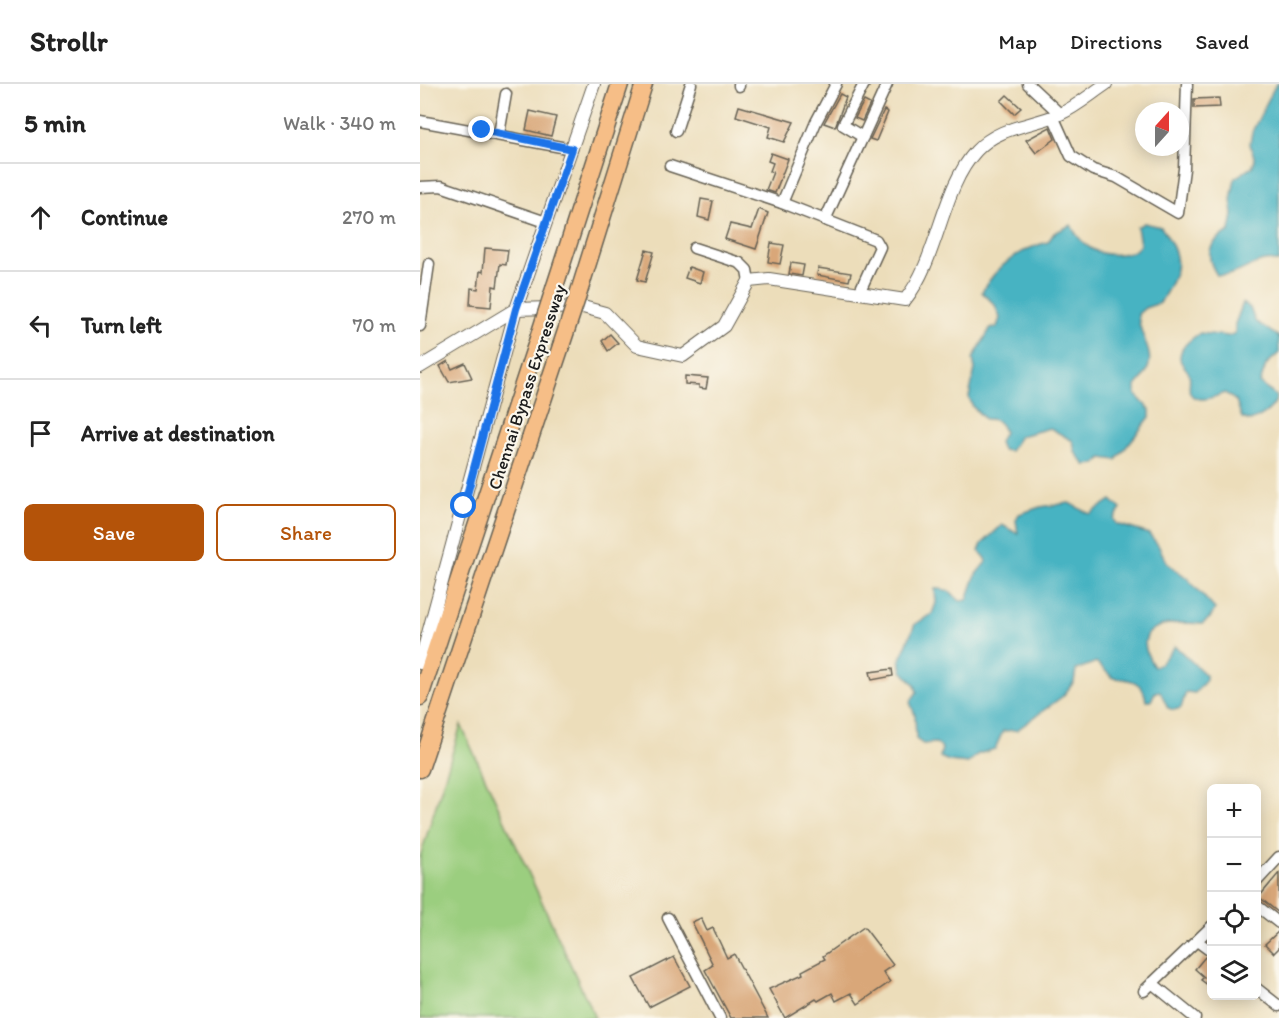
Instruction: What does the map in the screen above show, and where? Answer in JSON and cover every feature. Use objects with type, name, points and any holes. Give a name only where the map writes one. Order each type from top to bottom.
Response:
[{"type":"highway","name":"Chennai Bypass Expressway","points":[[420,697],[423,665],[537,342],[620,84]]},
{"type":"highway","name":"Chennai Bypass Expressway","points":[[420,769],[577,298],[644,84]]},
{"type":"street","points":[[447,596],[516,309],[594,84]]},
{"type":"street","points":[[676,131],[691,84]]},
{"type":"street","points":[[782,203],[816,122],[836,84]]},
{"type":"street","points":[[863,137],[843,125],[864,84]]},
{"type":"street","points":[[825,220],[887,84]]},
{"type":"street","points":[[1028,84],[1057,115],[1071,156],[1093,170],[1116,177],[1178,213],[1184,169],[1187,84]]},
{"type":"street","points":[[749,281],[769,279],[905,300],[918,285],[961,173],[977,150],[1016,126],[1057,115],[1106,84]]},
{"type":"street","points":[[499,134],[506,94]]},
{"type":"street","points":[[420,120],[572,149]]},
{"type":"street","points":[[670,166],[782,203],[879,243],[880,247],[859,293]]},
{"type":"street","points":[[420,188],[441,186],[546,222]]},
{"type":"street","points":[[420,367],[516,309],[583,307],[605,313],[637,346],[683,356],[724,326],[749,281],[747,270],[740,262],[694,248]]},
{"type":"street","points":[[420,326],[429,264]]},
{"type":"street","points":[[1261,877],[1279,857]]},
{"type":"street","points":[[1261,908],[1279,923]]},
{"type":"street","points":[[668,918],[720,1018]]},
{"type":"street","points":[[1195,1018],[1148,987],[1207,931]]},
{"type":"street","points":[[1197,940],[1207,948]]},
{"type":"street","points":[[1261,991],[1279,1006]]},
{"type":"green space","points":[[461,725],[595,1018],[420,1018],[420,857]]},
{"type":"water","points":[[1276,84],[1279,84],[1279,262],[1263,261],[1233,274],[1217,275],[1210,261],[1210,250],[1217,240],[1230,231],[1233,215],[1231,200],[1235,178],[1252,167],[1255,160],[1250,144],[1252,132]]},
{"type":"water","points":[[1144,223],[1161,227],[1173,248],[1177,265],[1172,281],[1160,303],[1145,308],[1138,314],[1150,358],[1144,376],[1136,386],[1136,395],[1150,410],[1150,417],[1116,460],[1102,458],[1096,464],[1085,465],[1075,452],[1073,441],[1050,428],[1020,436],[1010,451],[1002,450],[999,442],[1004,432],[1001,425],[995,420],[985,419],[973,407],[969,397],[975,369],[973,359],[990,329],[997,327],[1000,318],[995,305],[982,292],[994,274],[1010,260],[1028,249],[1048,242],[1054,233],[1071,225],[1085,244],[1097,252],[1112,254],[1129,253],[1136,249],[1140,244],[1137,227]]},
{"type":"water","points":[[1243,303],[1250,308],[1255,321],[1279,337],[1279,353],[1266,365],[1260,383],[1277,397],[1273,406],[1250,421],[1242,418],[1236,401],[1225,393],[1207,399],[1193,397],[1189,391],[1189,374],[1180,357],[1185,345],[1200,333],[1229,336],[1235,333],[1235,324]]},
{"type":"water","points":[[1111,500],[1121,509],[1114,519],[1117,524],[1149,534],[1158,545],[1167,563],[1187,578],[1215,609],[1210,618],[1202,624],[1166,625],[1149,633],[1145,641],[1154,667],[1160,664],[1175,646],[1206,675],[1206,680],[1195,693],[1186,692],[1181,708],[1174,710],[1168,708],[1160,691],[1155,692],[1151,701],[1146,701],[1145,694],[1139,685],[1130,680],[1113,678],[1096,662],[1076,670],[1074,682],[1063,696],[1017,730],[1003,731],[995,749],[978,754],[968,763],[949,761],[940,757],[942,748],[936,743],[923,744],[916,739],[915,715],[910,702],[917,692],[915,685],[902,671],[900,660],[915,624],[932,614],[936,603],[935,589],[947,590],[960,601],[967,600],[976,574],[986,562],[985,557],[979,551],[982,544],[1002,525],[1018,534],[1016,520],[1019,514],[1040,507],[1069,503],[1090,514]]},
{"type":"building","points":[[840,94],[846,97],[835,127],[824,123]]},
{"type":"building","points":[[1007,95],[1021,108],[1014,114],[1001,101]]},
{"type":"building","points":[[1219,98],[1220,107],[1194,108],[1194,99]]},
{"type":"building","points":[[864,101],[870,104],[862,121],[855,118]]},
{"type":"building","points":[[739,106],[794,122],[784,142],[768,137],[771,127],[736,116]]},
{"type":"building","points":[[884,110],[888,112],[876,141],[870,139]]},
{"type":"building","points":[[530,111],[556,117],[551,136],[526,130]]},
{"type":"building","points":[[1050,127],[1055,139],[1036,153],[1026,140]]},
{"type":"building","points":[[771,153],[788,159],[775,193],[766,190],[773,172],[770,171],[773,163],[768,161]]},
{"type":"building","points":[[701,199],[713,201],[709,220],[698,217]]},
{"type":"building","points":[[759,209],[768,213],[756,249],[725,239],[730,224],[752,229]]},
{"type":"building","points":[[771,243],[784,245],[780,264],[768,262]]},
{"type":"building","points":[[485,248],[508,250],[506,265],[500,264],[497,287],[493,286],[491,307],[470,305],[471,288],[478,289],[480,271],[483,272]]},
{"type":"building","points":[[646,250],[654,252],[645,282],[637,280]]},
{"type":"building","points":[[791,263],[804,265],[802,276],[789,274]]},
{"type":"building","points":[[689,267],[703,272],[700,283],[685,278]]},
{"type":"building","points":[[818,268],[851,273],[849,281],[817,275]]},
{"type":"building","points":[[610,334],[618,343],[608,351],[602,341]]},
{"type":"building","points":[[448,361],[452,369],[465,363],[472,378],[449,382],[440,366]]},
{"type":"building","points":[[685,376],[708,378],[706,389],[699,388],[699,385],[685,384]]},
{"type":"building","points":[[892,669],[893,676],[872,680],[870,672]]},
{"type":"building","points":[[1279,873],[1279,913],[1261,899],[1261,895]]},
{"type":"building","points":[[701,918],[707,931],[713,928],[727,958],[734,954],[768,1018],[731,1018],[705,970],[713,965],[692,922]]},
{"type":"building","points":[[864,927],[893,965],[883,972],[890,982],[858,1004],[851,993],[836,1001],[832,993],[818,1001],[816,999],[785,1018],[769,989],[803,974],[802,971],[825,959],[823,956]]},
{"type":"building","points":[[1279,931],[1279,948],[1274,953],[1265,944]]},
{"type":"building","points":[[674,957],[690,986],[649,1007],[633,978]]},
{"type":"building","points":[[1205,957],[1207,959],[1207,984],[1201,980],[1204,977],[1195,969]]},
{"type":"route","points":[[464,506],[516,309],[572,149],[482,130]]}]
